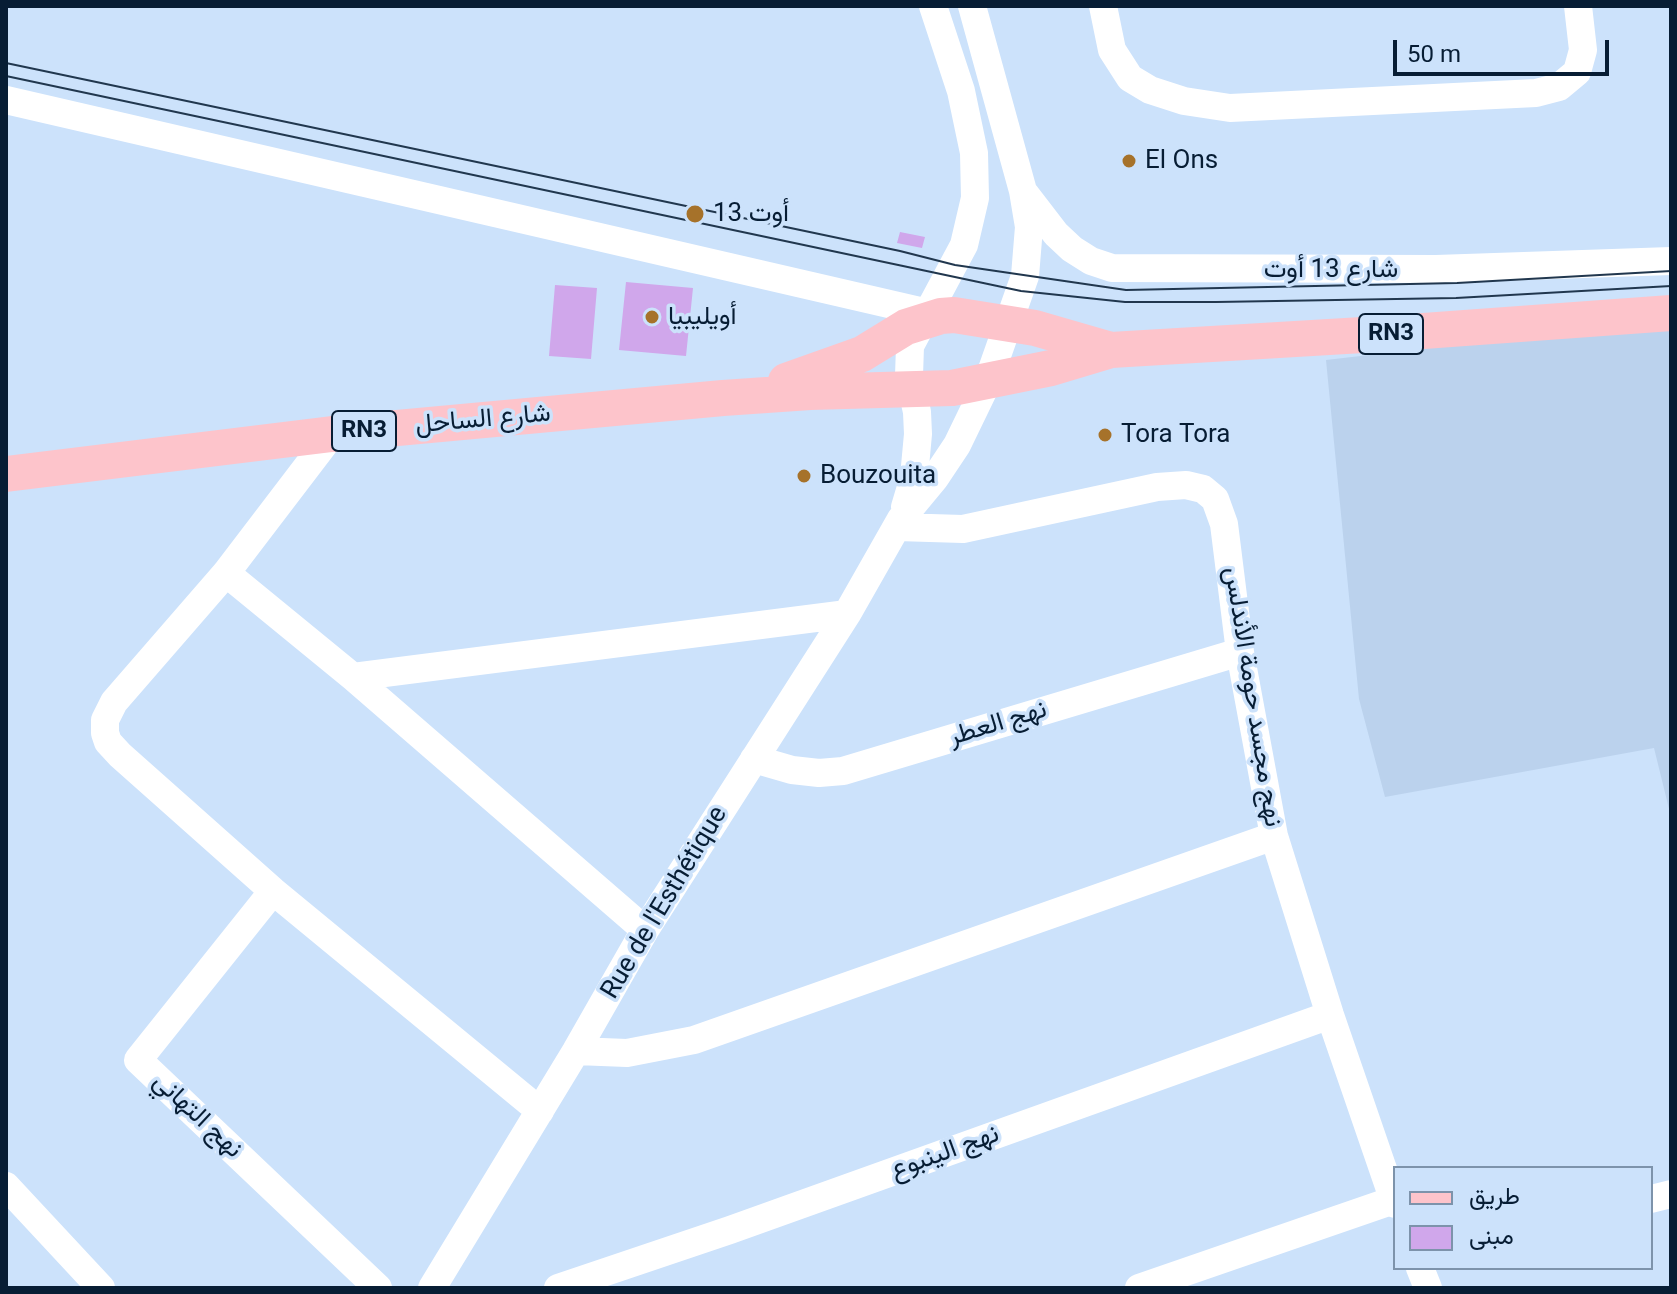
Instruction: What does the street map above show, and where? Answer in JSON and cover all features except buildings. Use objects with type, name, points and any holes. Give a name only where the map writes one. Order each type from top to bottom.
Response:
[{"type":"main road","name":"RN3","points":[[988,381],[1051,368],[1111,350],[1671,313]]},
{"type":"main road","name":"RN3","points":[[931,316],[954,315],[1010,324],[1061,334],[1111,350]]},
{"type":"main road","name":"شارع الساحل","points":[[723,398],[803,376],[862,354],[906,327],[931,316]]},
{"type":"main road","name":"شارع الساحل","points":[[6,474],[332,434],[723,398],[952,388],[988,381]]},
{"type":"street","name":"Rue de l'Esthétique","points":[[899,523],[917,456],[917,412],[909,376],[910,346],[931,316],[964,245],[972,220],[976,176],[961,91],[933,6]]},
{"type":"street","name":"Rue de l'Esthétique","points":[[432,1288],[576,1051],[645,930],[847,614],[899,523],[957,445],[988,381],[1025,276],[1029,227],[1023,191],[972,6]]},
{"type":"street","points":[[1103,6],[1112,50],[1130,78],[1150,90],[1184,101],[1230,108],[1536,93],[1559,87],[1577,72],[1583,50],[1578,6]]},
{"type":"street","points":[[6,100],[931,316]]},
{"type":"street","name":"شارع 13 أوت","points":[[1023,191],[1056,234],[1072,249],[1091,261],[1112,268],[1436,269],[1671,261]]},
{"type":"street","points":[[332,434],[226,573],[114,702],[105,720],[105,733],[108,742],[120,755],[273,891],[540,1111]]},
{"type":"street","name":"نهج مجسد حومة الأندلس","points":[[899,523],[963,529],[1157,487],[1186,485],[1203,489],[1215,499],[1224,524],[1240,652],[1274,836],[1330,1015],[1393,1199]]},
{"type":"street","points":[[226,573],[353,677],[645,930]]},
{"type":"street","points":[[353,677],[847,614]]},
{"type":"street","name":"نهج العطر","points":[[754,759],[792,770],[819,773],[843,771],[1240,652]]},
{"type":"street","points":[[576,1051],[627,1053],[694,1040],[1274,836]]},
{"type":"street","name":"نهج التهاني","points":[[273,891],[138,1060],[378,1288]]},
{"type":"street","name":"نهج الينبوع","points":[[558,1288],[745,1225],[1330,1015]]},
{"type":"street","points":[[6,1186],[101,1288]]},
{"type":"street","points":[[1139,1288],[1205,1277],[1393,1202]]},
{"type":"shaded area","points":[[1671,327],[1671,817],[1654,748],[1385,797],[1359,699],[1326,360],[1482,342]]},
{"type":"tram line","points":[[6,63],[955,265],[1126,290],[1457,283],[1671,271]]},
{"type":"tram line","points":[[6,76],[1021,291],[1125,302],[1216,302],[1456,298],[1671,286]]},
{"type":"place","name":"El Ons","points":[[1129,161]]},
{"type":"place","name":"13 أوت","points":[[695,214]]},
{"type":"place","name":"أويليبيا","points":[[652,317]]},
{"type":"place","name":"Tora Tora","points":[[1105,435]]},
{"type":"place","name":"Bouzouita","points":[[804,476]]}]
